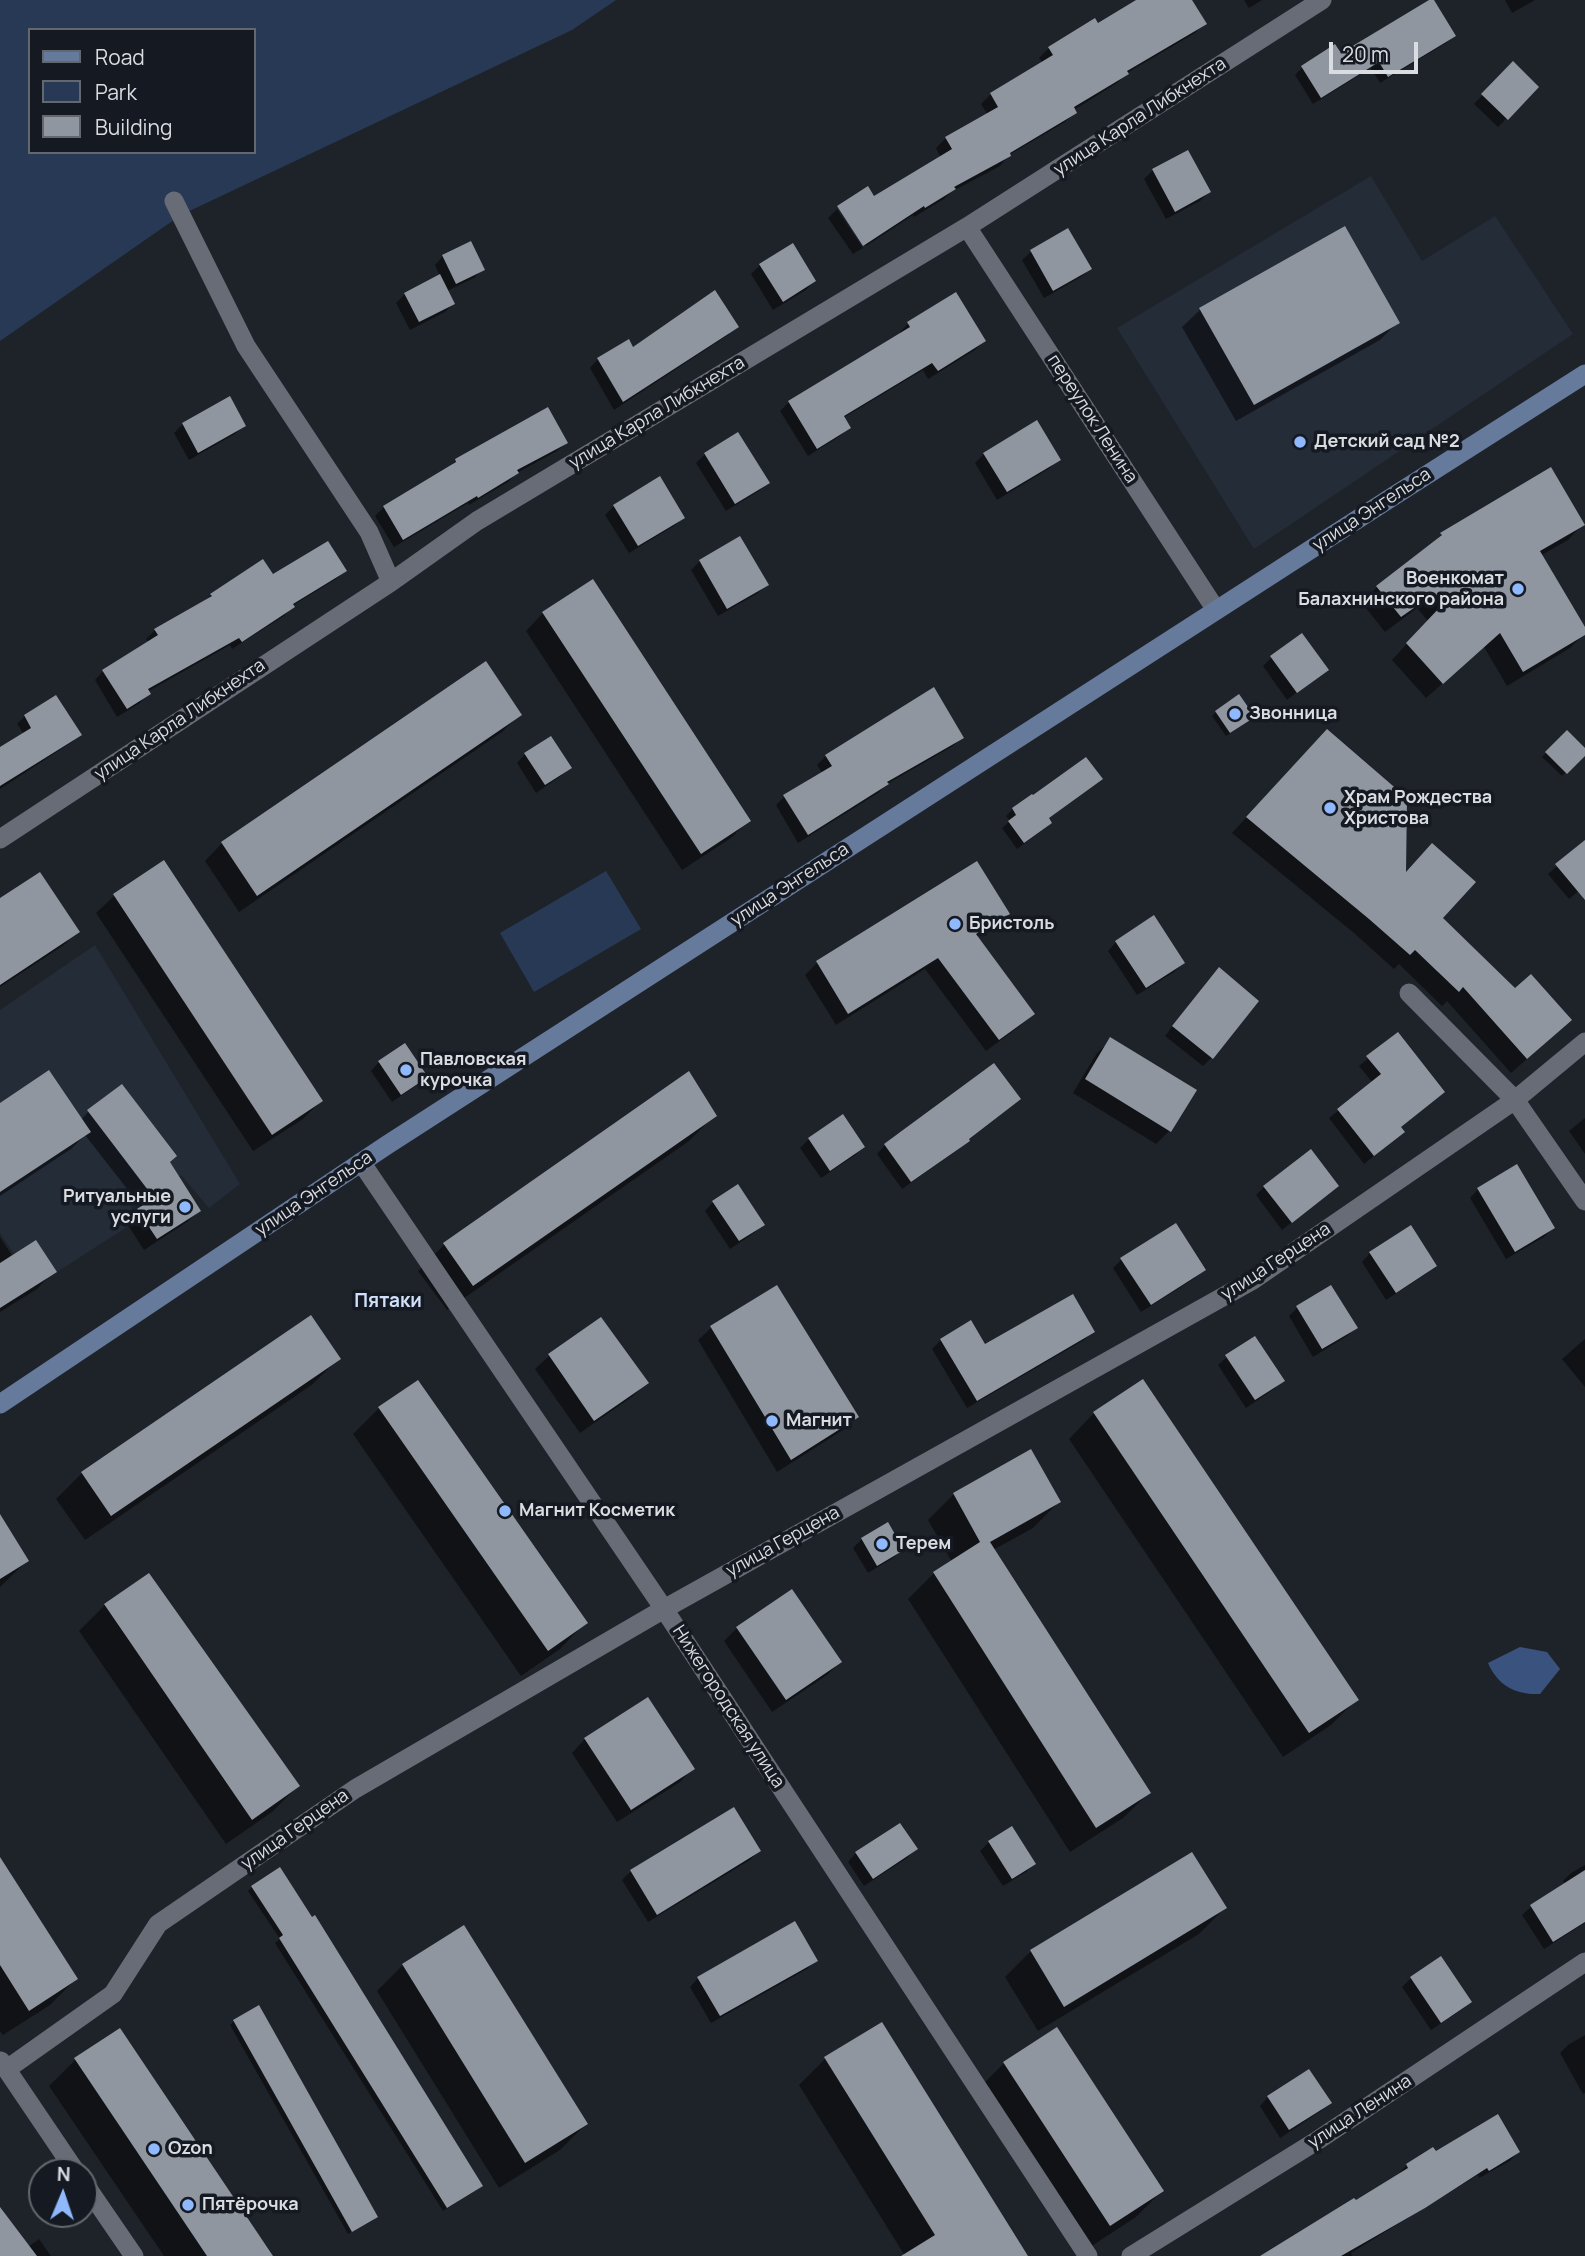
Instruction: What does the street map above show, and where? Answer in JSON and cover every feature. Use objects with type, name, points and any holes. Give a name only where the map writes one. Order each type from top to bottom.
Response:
[{"type":"main road","name":"улица Энгельса","points":[[0,1404],[361,1163],[1585,374]]},
{"type":"street","name":"улица Карла Либкнехта","points":[[0,839],[391,582],[477,521],[967,227],[1322,0]]},
{"type":"street","points":[[174,201],[246,346],[369,532],[391,582]]},
{"type":"street","name":"переулок Ленина","points":[[967,227],[1216,610]]},
{"type":"street","points":[[1409,993],[1515,1100],[1585,1201]]},
{"type":"street","name":"улица Герцена","points":[[3,2065],[113,1994],[158,1924],[355,1789],[664,1609],[1253,1280],[1515,1100],[1585,1042]]},
{"type":"street","name":"Нижегородская улица","points":[[361,1163],[664,1609],[1088,2256]]},
{"type":"street","name":"улица Ленина","points":[[1131,2256],[1318,2140],[1585,1962]]},
{"type":"street","points":[[3,2065],[66,2158]]},
{"type":"street","points":[[98,2203],[134,2256]]},
{"type":"shaded area","name":"Детский сад №2","points":[[1371,176],[1422,261],[1495,216],[1573,334],[1254,549],[1117,328]]},
{"type":"shaded area","points":[[95,945],[240,1184],[209,1208],[181,1175],[131,1207],[138,1220],[57,1272],[36,1240],[14,1254],[0,1233],[0,1010]]},
{"type":"shaded area","points":[[1520,1647],[1547,1652],[1560,1669],[1540,1694],[1523,1693],[1509,1688],[1497,1678],[1488,1663]]},
{"type":"green space","points":[[0,0],[616,0],[572,30],[181,215],[0,341]]},
{"type":"green space","points":[[606,871],[641,929],[534,992],[500,933]]},
{"type":"building","points":[[1136,0],[1192,0],[1207,24],[1127,71],[1129,74],[1074,107],[1077,113],[1010,153],[1011,156],[954,187],[956,189],[925,208],[924,206],[863,246],[837,206],[868,186],[874,196],[952,149],[945,137],[998,107],[990,93],[1053,55],[1048,47],[1095,18],[1098,23]]},
{"type":"building","points":[[1429,0],[1434,0],[1456,36],[1388,77],[1379,62],[1321,98],[1301,66],[1335,44],[1341,53]]},
{"type":"building","points":[[1513,61],[1539,87],[1508,120],[1481,94]]},
{"type":"building","points":[[1188,150],[1211,192],[1175,212],[1152,169]]},
{"type":"building","points":[[1345,226],[1400,323],[1254,405],[1199,308]]},
{"type":"building","points":[[1068,228],[1092,269],[1053,291],[1030,250]]},
{"type":"building","points":[[471,241],[485,270],[456,284],[442,255]]},
{"type":"building","points":[[793,243],[816,281],[783,302],[759,264]]},
{"type":"building","points":[[440,274],[455,304],[419,322],[404,293]]},
{"type":"building","points":[[715,290],[739,327],[623,402],[597,358],[629,339],[633,347]]},
{"type":"building","points":[[956,292],[986,341],[938,371],[932,363],[844,416],[851,428],[817,449],[788,401],[910,327],[907,322]]},
{"type":"building","points":[[230,396],[246,426],[198,453],[182,423]]},
{"type":"building","points":[[548,407],[568,443],[517,470],[519,473],[403,540],[383,506],[456,462],[455,459]]},
{"type":"building","points":[[1037,420],[1061,460],[1007,492],[983,453]]},
{"type":"building","points":[[738,432],[770,483],[735,504],[704,453]]},
{"type":"building","points":[[1551,467],[1585,525],[1540,551],[1585,627],[1585,635],[1523,672],[1500,633],[1443,684],[1406,643],[1443,604],[1434,594],[1401,617],[1376,586],[1442,535],[1440,533]]},
{"type":"building","points":[[660,476],[685,518],[638,546],[613,505]]},
{"type":"building","points":[[740,536],[769,585],[727,609],[699,560]]},
{"type":"building","points":[[328,541],[347,571],[293,604],[295,607],[242,642],[239,638],[148,689],[151,694],[127,709],[102,670],[158,635],[154,629],[212,596],[210,594],[263,559],[273,574]]},
{"type":"building","points":[[593,579],[751,821],[701,854],[542,612]]},
{"type":"building","points":[[1302,633],[1329,670],[1297,693],[1270,656]]},
{"type":"building","points":[[486,661],[522,715],[257,896],[221,842]]},
{"type":"building","points":[[934,687],[964,738],[887,782],[889,784],[808,835],[783,795],[832,766],[825,755]]},
{"type":"building","name":"Звонница","points":[[1239,694],[1255,717],[1230,733],[1215,711]]},
{"type":"building","points":[[56,695],[82,735],[0,786],[0,747],[31,728],[24,715]]},
{"type":"building","points":[[1327,729],[1407,798],[1406,872],[1432,843],[1476,882],[1443,918],[1515,988],[1531,974],[1572,1020],[1527,1059],[1463,987],[1459,992],[1415,950],[1410,955],[1246,817]]},
{"type":"building","points":[[1567,730],[1585,748],[1585,756],[1567,774],[1545,752]]},
{"type":"building","points":[[551,736],[572,768],[545,785],[524,753]]},
{"type":"building","points":[[1086,757],[1103,779],[1049,818],[1052,823],[1024,843],[1008,821],[1016,815],[1012,808]]},
{"type":"building","points":[[1585,840],[1585,900],[1555,864]]},
{"type":"building","points":[[164,860],[323,1101],[272,1135],[113,894]]},
{"type":"building","points":[[977,861],[1010,914],[976,934],[1035,1014],[999,1040],[938,958],[848,1014],[816,961]]},
{"type":"building","points":[[40,872],[80,932],[0,985],[0,898]]},
{"type":"building","points":[[1154,915],[1185,963],[1146,988],[1115,941]]},
{"type":"building","points":[[1219,967],[1259,1001],[1213,1059],[1172,1026]]},
{"type":"building","points":[[1398,1032],[1445,1092],[1401,1127],[1405,1132],[1374,1156],[1337,1109],[1381,1074],[1366,1056]]},
{"type":"building","points":[[1110,1037],[1197,1090],[1171,1132],[1085,1079]]},
{"type":"building","points":[[405,1043],[428,1077],[401,1095],[378,1061]]},
{"type":"building","points":[[994,1063],[1021,1099],[969,1139],[970,1141],[911,1182],[884,1144]]},
{"type":"building","points":[[49,1070],[91,1132],[0,1192],[0,1103]]},
{"type":"building","points":[[689,1071],[717,1116],[473,1286],[443,1243]]},
{"type":"building","points":[[122,1084],[177,1156],[170,1162],[201,1211],[157,1239],[137,1209],[154,1198],[87,1110]]},
{"type":"building","points":[[843,1114],[865,1147],[830,1171],[808,1138]]},
{"type":"building","points":[[1311,1149],[1339,1186],[1292,1223],[1263,1186]]},
{"type":"building","points":[[1517,1164],[1555,1228],[1515,1252],[1477,1188]]},
{"type":"building","points":[[738,1184],[765,1225],[739,1241],[712,1201]]},
{"type":"building","points":[[1176,1223],[1206,1270],[1151,1305],[1120,1258]]},
{"type":"building","points":[[1411,1225],[1437,1266],[1396,1293],[1369,1252]]},
{"type":"building","points":[[36,1240],[57,1272],[0,1308],[0,1263]]},
{"type":"building","points":[[777,1285],[859,1417],[791,1460],[710,1326]]},
{"type":"building","points":[[1331,1285],[1358,1328],[1322,1349],[1296,1306]]},
{"type":"building","points":[[1073,1294],[1095,1332],[977,1401],[940,1339],[971,1320],[985,1344]]},
{"type":"building","points":[[311,1315],[341,1359],[111,1516],[81,1472]]},
{"type":"building","points":[[601,1317],[649,1383],[594,1421],[548,1354]]},
{"type":"building","points":[[1255,1336],[1285,1381],[1255,1400],[1225,1355]]},
{"type":"building","points":[[1143,1379],[1359,1700],[1309,1733],[1093,1412]]},
{"type":"building","points":[[418,1380],[588,1623],[548,1651],[378,1407]]},
{"type":"building","points":[[1031,1449],[1061,1502],[990,1542],[1151,1793],[1096,1828],[933,1572],[980,1542],[953,1493]]},
{"type":"building","points":[[0,1514],[29,1561],[0,1579]]},
{"type":"building","name":"Терем","points":[[888,1522],[904,1550],[877,1566],[861,1538]]},
{"type":"building","points":[[149,1573],[300,1786],[252,1820],[104,1604]]},
{"type":"building","points":[[792,1589],[842,1662],[786,1700],[736,1627]]},
{"type":"building","points":[[648,1697],[695,1769],[631,1810],[584,1738]]},
{"type":"building","points":[[734,1807],[761,1851],[657,1915],[630,1870]]},
{"type":"building","points":[[900,1823],[918,1849],[873,1879],[855,1852]]},
{"type":"building","points":[[1012,1826],[1036,1864],[1012,1879],[988,1841]]},
{"type":"building","points":[[1192,1852],[1227,1908],[1064,2007],[1030,1950]]},
{"type":"building","points":[[0,1857],[78,1979],[29,2011],[0,1965]]},
{"type":"building","points":[[280,1867],[312,1917],[315,1915],[483,2186],[447,2208],[279,1938],[283,1935],[251,1886]]},
{"type":"building","points":[[1585,1870],[1585,1922],[1553,1942],[1530,1905]]},
{"type":"building","points":[[795,1921],[818,1961],[720,2016],[697,1977]]},
{"type":"building","points":[[464,1925],[588,2124],[525,2163],[402,1964]]},
{"type":"building","points":[[1441,1956],[1472,2002],[1441,2023],[1410,1977]]},
{"type":"building","points":[[259,2005],[378,2217],[352,2232],[233,2020]]},
{"type":"building","points":[[882,2022],[1028,2256],[901,2256],[935,2235],[824,2057]]},
{"type":"building","points":[[1057,2027],[1164,2191],[1110,2226],[1003,2062]]},
{"type":"building","points":[[120,2028],[273,2256],[207,2256],[74,2058]]},
{"type":"building","points":[[1309,2069],[1332,2103],[1289,2130],[1267,2096]]},
{"type":"building","points":[[1498,2114],[1520,2152],[1489,2171],[1487,2168],[1425,2208],[1341,2256],[1260,2256],[1408,2168],[1406,2164],[1433,2147],[1436,2151]]},
{"type":"building","points":[[0,2207],[37,2256],[0,2256]]},
{"type":"place","name":"Детский сад №2","points":[[1300,442]]},
{"type":"place","name":"Военкомат Балахнинского района","points":[[1518,589]]},
{"type":"place","name":"Звонница","points":[[1235,714]]},
{"type":"place","name":"Храм Рождества Христова","points":[[1330,808]]},
{"type":"place","name":"Бристоль","points":[[955,924]]},
{"type":"place","name":"Павловская курочка","points":[[406,1070]]},
{"type":"place","name":"Ритуальные услуги","points":[[185,1207]]},
{"type":"place","name":"Магнит","points":[[772,1421]]},
{"type":"place","name":"Магнит Косметик","points":[[505,1511]]},
{"type":"place","name":"Терем","points":[[882,1544]]},
{"type":"place","name":"Ozon","points":[[154,2149]]},
{"type":"place","name":"Пятёрочка","points":[[188,2205]]},
{"type":"district","name":"Пятаки","points":[[388,1302]]}]
